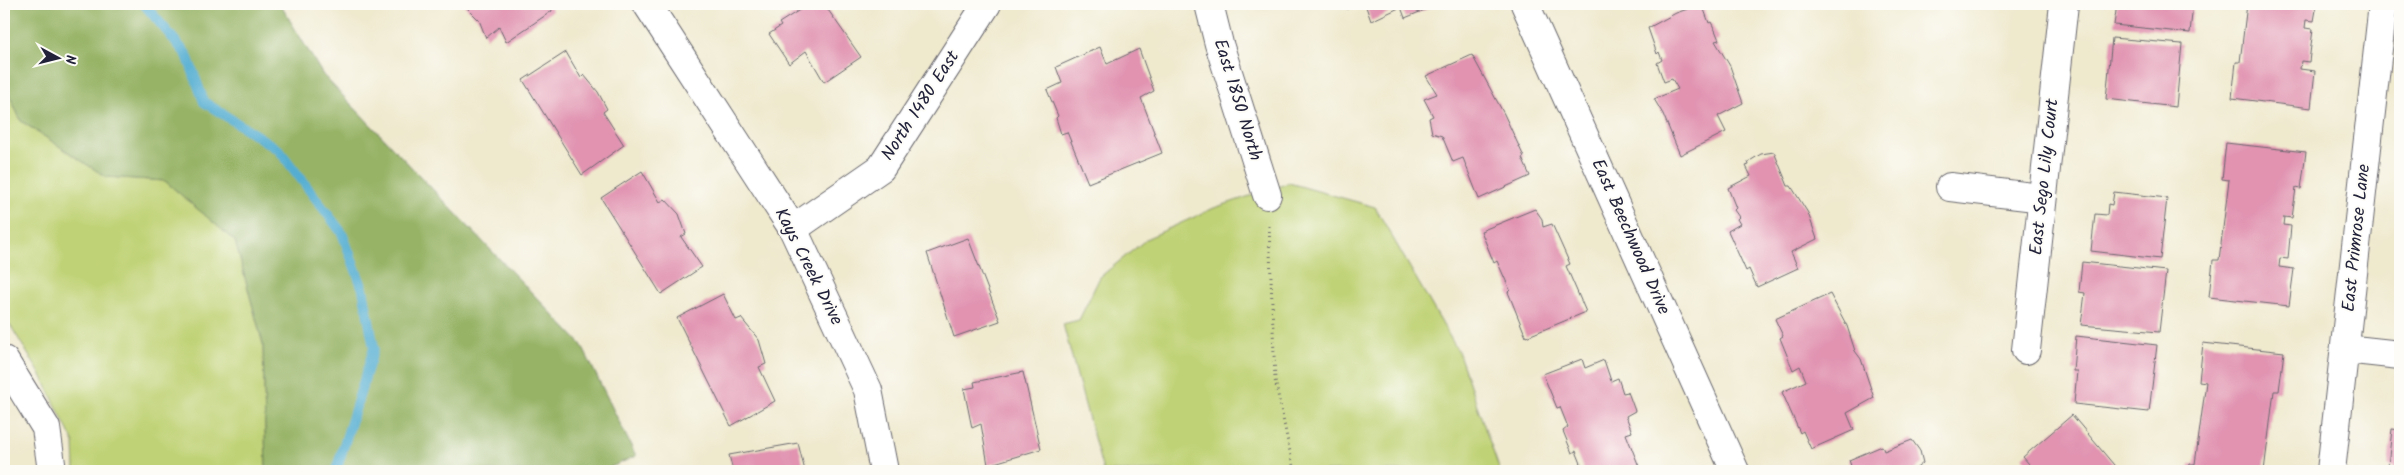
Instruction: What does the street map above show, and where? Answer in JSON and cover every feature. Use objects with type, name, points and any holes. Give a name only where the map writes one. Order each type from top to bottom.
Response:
[{"type":"street","name":"Kays Creek Drive","points":[[647,4],[793,228],[868,390],[884,471]]},
{"type":"street","name":"North 1480 East","points":[[793,228],[881,168],[987,4]]},
{"type":"street","name":"East 1850 North","points":[[1209,4],[1219,44],[1267,195]]},
{"type":"street","name":"East Beechwood Drive","points":[[1525,4],[1735,471]]},
{"type":"street","name":"East Sego Lily Court","points":[[2026,350],[2064,4]]},
{"type":"street","name":"East Primrose Lane","points":[[2331,471],[2383,4]]},
{"type":"street","points":[[1950,187],[2042,198]]},
{"type":"street","points":[[2345,348],[2400,355]]},
{"type":"street","points":[[4,360],[46,428],[52,471]]},
{"type":"path","points":[[1267,195],[1274,380],[1294,471]]},
{"type":"green space","points":[[4,4],[280,4],[323,75],[581,344],[636,456],[602,471],[266,471],[263,344],[235,241],[165,181],[106,177],[21,121],[4,83]]},
{"type":"green space","points":[[4,83],[21,121],[106,177],[165,181],[235,241],[263,344],[266,471],[75,471],[74,443],[42,377],[4,315]]},
{"type":"green space","points":[[1289,183],[1375,207],[1458,351],[1500,471],[1103,471],[1063,324],[1079,320],[1100,277],[1148,238],[1214,208]]},
{"type":"building","points":[[463,4],[550,4],[552,11],[506,42],[499,27],[486,38],[479,20]]},
{"type":"building","points":[[809,4],[824,4],[861,57],[824,82],[806,51],[789,64],[769,34],[781,26],[779,23]]},
{"type":"building","points":[[1345,4],[1360,4],[1347,9]]},
{"type":"building","points":[[1365,4],[1439,4],[1405,18],[1401,7],[1371,21]]},
{"type":"building","points":[[1702,4],[1709,23],[1711,22],[1719,40],[1715,41],[1730,66],[1743,103],[1718,116],[1726,132],[1680,155],[1663,114],[1654,99],[1678,89],[1672,79],[1664,82],[1657,63],[1662,60],[1659,52],[1657,54],[1648,28],[1676,13]]},
{"type":"building","points":[[2117,4],[2193,4],[2190,33],[2114,25]]},
{"type":"building","points":[[2247,4],[2317,4],[2314,21],[2306,20],[2305,28],[2313,29],[2309,62],[2301,61],[2300,69],[2315,71],[2311,108],[2232,98],[2236,62],[2240,62]]},
{"type":"building","points":[[2112,38],[2182,44],[2176,107],[2106,99]]},
{"type":"building","points":[[1100,47],[1107,64],[1139,49],[1154,91],[1141,98],[1162,153],[1088,183],[1067,132],[1061,134],[1056,118],[1058,116],[1047,90],[1062,83],[1056,67]]},
{"type":"building","points":[[566,52],[581,78],[584,75],[598,92],[607,109],[603,112],[624,145],[582,175],[523,80]]},
{"type":"building","points":[[1472,55],[1504,114],[1524,157],[1522,158],[1530,176],[1479,199],[1463,158],[1453,162],[1442,136],[1432,133],[1429,118],[1433,116],[1424,99],[1437,94],[1426,76]]},
{"type":"building","points":[[2226,143],[2306,152],[2301,189],[2296,188],[2292,218],[2284,217],[2283,225],[2291,226],[2288,259],[2280,258],[2279,267],[2294,269],[2289,306],[2209,297],[2213,260],[2219,260],[2229,180],[2222,179]]},
{"type":"building","points":[[1774,152],[1788,186],[1791,186],[1808,213],[1817,239],[1791,252],[1798,268],[1757,287],[1749,269],[1746,271],[1728,231],[1740,224],[1728,188],[1751,176],[1746,166],[1749,165],[1748,162],[1761,154]]},
{"type":"building","points":[[642,171],[660,202],[665,199],[679,214],[686,234],[681,237],[702,267],[661,294],[601,198]]},
{"type":"building","points":[[2114,192],[2167,198],[2160,259],[2091,251],[2095,214],[2107,215],[2108,204],[2112,205]]},
{"type":"building","points":[[1535,209],[1542,219],[1543,227],[1552,224],[1570,264],[1566,266],[1586,312],[1526,337],[1508,292],[1510,290],[1497,261],[1494,263],[1481,231]]},
{"type":"building","points":[[968,238],[1000,321],[954,337],[927,253]]},
{"type":"building","points":[[2082,262],[2166,271],[2159,332],[2081,325],[2085,293],[2079,292]]},
{"type":"building","points":[[723,294],[736,320],[741,318],[759,340],[766,364],[759,367],[775,401],[731,426],[677,318]]},
{"type":"building","points":[[1830,294],[1847,326],[1855,351],[1861,359],[1874,398],[1847,413],[1854,430],[1811,449],[1803,431],[1800,433],[1782,392],[1806,381],[1800,366],[1793,370],[1780,338],[1783,336],[1775,319]]},
{"type":"building","points":[[2076,336],[2157,345],[2149,412],[2074,404],[2077,371],[2073,371]]},
{"type":"building","points":[[2203,343],[2284,352],[2279,391],[2274,391],[2264,471],[2189,471],[2190,464],[2195,464],[2206,382],[2199,381]]},
{"type":"building","points":[[1582,359],[1585,368],[1604,360],[1611,381],[1618,378],[1623,393],[1628,392],[1635,411],[1626,416],[1632,432],[1626,434],[1640,469],[1635,471],[1584,471],[1576,451],[1572,453],[1563,431],[1568,427],[1560,407],[1557,408],[1543,374]]},
{"type":"building","points":[[1023,372],[1041,449],[988,465],[981,424],[972,428],[964,389],[975,387],[974,382]]},
{"type":"building","points":[[2072,415],[2119,471],[2035,471],[2023,457]]},
{"type":"building","points":[[2392,429],[2400,430],[2400,471],[2394,471],[2394,467],[2388,466]]},
{"type":"building","points":[[1912,440],[1920,451],[1923,463],[1913,471],[1838,471],[1851,466],[1849,460],[1882,446],[1884,451]]},
{"type":"building","points":[[798,443],[805,471],[733,471],[729,455]]},
{"type":"waterway","points":[[144,4],[187,55],[204,102],[279,150],[342,233],[363,289],[374,348],[336,471]]}]
